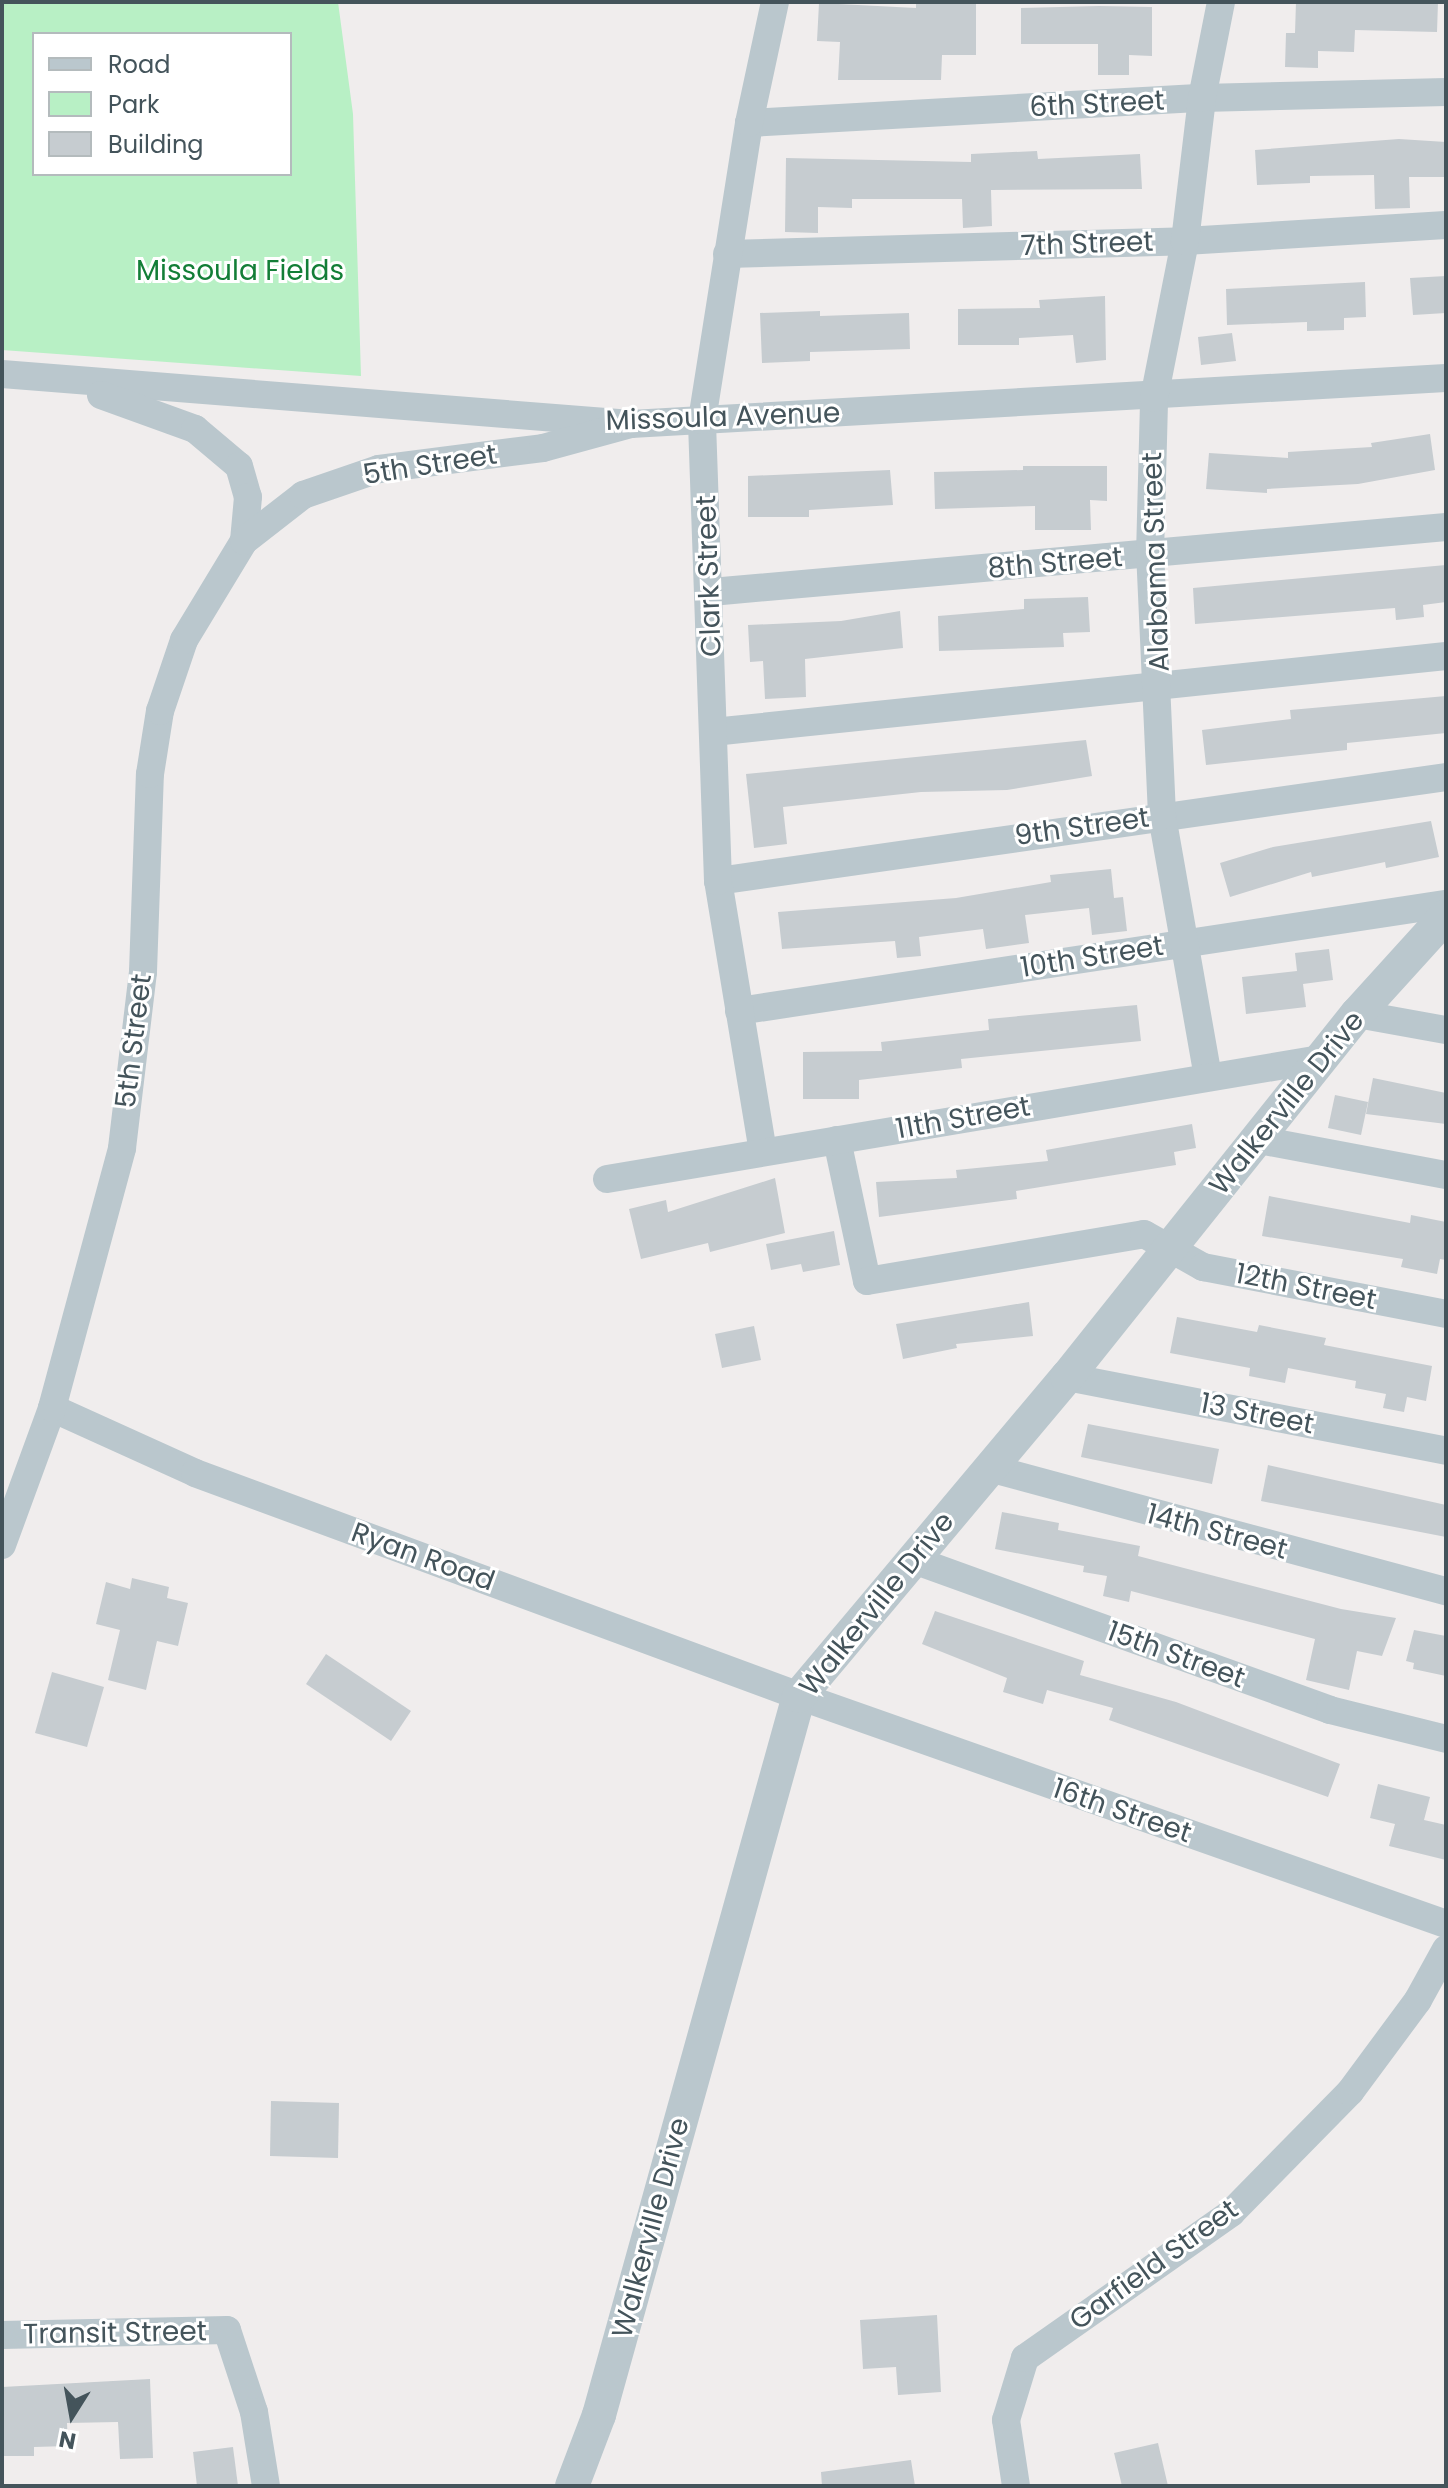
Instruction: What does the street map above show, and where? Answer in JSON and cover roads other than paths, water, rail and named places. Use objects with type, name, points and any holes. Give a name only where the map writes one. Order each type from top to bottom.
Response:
[{"type":"street","name":"Clark Street","points":[[763,1152],[718,881],[711,592],[702,420],[749,123],[775,2]]},
{"type":"street","name":"Alabama Street","points":[[1208,1077],[1162,815],[1160,683],[1150,555],[1154,398],[1185,241],[1202,98],[1221,2]]},
{"type":"street","name":"6th Street","points":[[749,123],[1202,98],[1446,92]]},
{"type":"street","name":"7th Street","points":[[727,254],[1185,241],[1446,225]]},
{"type":"street","name":"Missoula Avenue","points":[[2,374],[67,382],[352,398],[631,424],[1154,398],[1446,378]]},
{"type":"street","name":"5th Street","points":[[67,382],[195,429],[239,466],[248,497],[244,541]]},
{"type":"street","name":"5th Street","points":[[2,1545],[52,1408],[122,1148],[143,972],[147,817],[160,711],[184,640],[244,541],[303,495],[379,469],[543,448],[631,424]]},
{"type":"street","name":"8th Street","points":[[711,592],[1446,527]]},
{"type":"street","points":[[713,732],[1160,683],[1446,656]]},
{"type":"street","name":"9th Street","points":[[718,881],[1162,815],[1446,777]]},
{"type":"street","name":"10th Street","points":[[739,1011],[1446,904]]},
{"type":"street","name":"Walkerville Drive","points":[[572,2486],[599,2415],[799,1696],[1067,1377],[1357,1014],[1446,916]]},
{"type":"street","points":[[1357,1014],[1446,1030]]},
{"type":"street","name":"11th Street","points":[[607,1179],[1320,1059]]},
{"type":"street","points":[[837,1140],[867,1281],[1134,1233],[1171,1248]]},
{"type":"street","points":[[1259,1140],[1446,1175]]},
{"type":"street","name":"12th Street","points":[[1171,1248],[1211,1270],[1446,1314]]},
{"type":"street","name":"13 Street","points":[[1067,1377],[1446,1451]]},
{"type":"street","name":"Ryan Road","points":[[52,1408],[195,1473],[799,1696]]},
{"type":"street","name":"14th Street","points":[[989,1468],[1446,1591]]},
{"type":"street","name":"15th Street","points":[[911,1559],[1330,1710],[1446,1739]]},
{"type":"street","name":"16th Street","points":[[799,1696],[1446,1924]]},
{"type":"street","name":"Garfield Street","points":[[1016,2486],[1006,2420],[1025,2358],[1231,2213],[1350,2092],[1418,2000],[1446,1949]]},
{"type":"street","name":"Transit Street","points":[[2,2335],[227,2330],[254,2412],[266,2486]]},
{"type":"park label","name":"Missoula Fields","points":[[240,271]]}]
